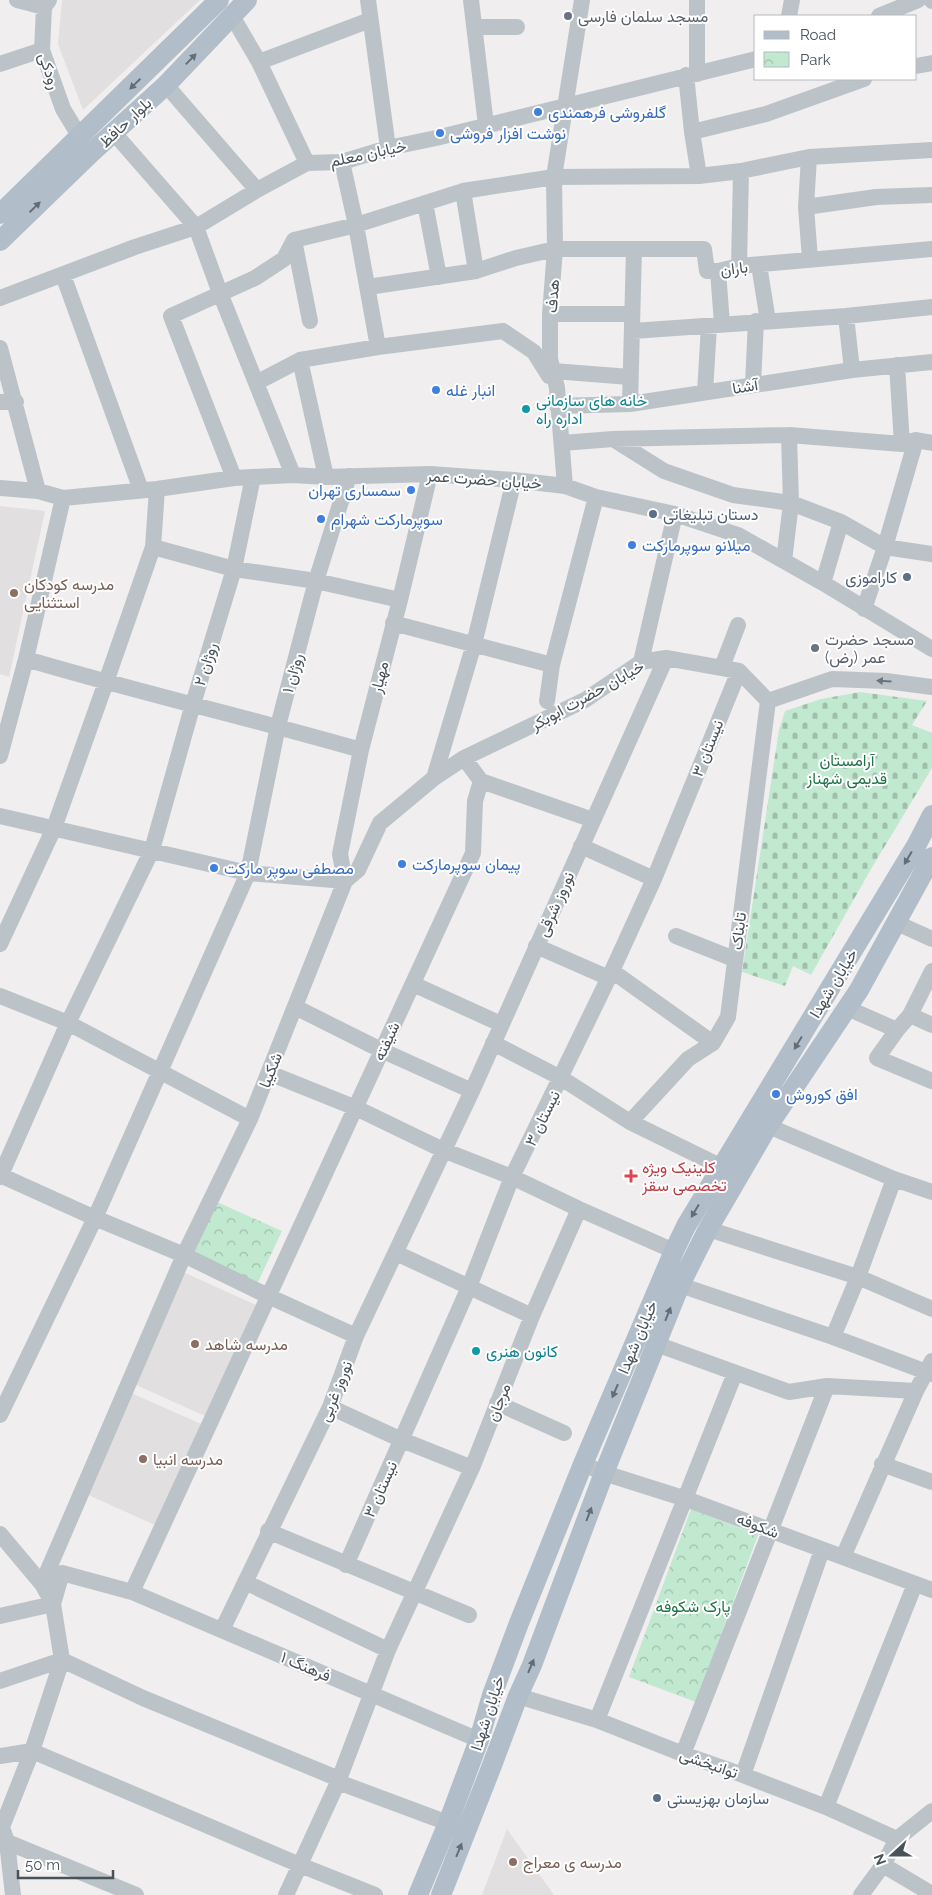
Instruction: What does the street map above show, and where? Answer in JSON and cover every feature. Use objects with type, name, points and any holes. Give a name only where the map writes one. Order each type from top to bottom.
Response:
[{"type":"main road","name":"بلوار حافظ","points":[[0,241],[219,0]]},
{"type":"main road","name":"بلوار حافظ","points":[[0,214],[86,145],[114,132],[166,85],[247,0]]},
{"type":"main road","name":"خیابان شهدا","points":[[418,1895],[448,1823],[479,1740],[502,1668],[583,1464],[674,1251],[686,1226],[774,1083],[911,854],[932,815]]},
{"type":"main road","name":"خیابان شهدا","points":[[441,1895],[518,1696],[532,1666],[604,1473],[680,1285],[708,1229],[768,1126],[847,1008],[897,923],[932,856]]},
{"type":"street","points":[[17,0],[46,4]]},
{"type":"street","points":[[368,0],[388,148]]},
{"type":"street","points":[[470,0],[486,124]]},
{"type":"street","name":"هدف","points":[[565,486],[557,388],[550,359],[550,314],[555,249],[554,177],[582,0]]},
{"type":"street","points":[[697,0],[692,75],[692,132],[699,176]]},
{"type":"street","points":[[789,15],[792,0]]},
{"type":"street","points":[[886,9],[918,0]]},
{"type":"street","name":"رودکی","points":[[46,4],[42,50],[63,109],[86,145]]},
{"type":"street","points":[[232,16],[259,62],[308,163]]},
{"type":"street","points":[[259,62],[370,20]]},
{"type":"street","points":[[474,27],[516,27]]},
{"type":"street","points":[[0,64],[42,50]]},
{"type":"street","name":"خیابان معلم","points":[[0,298],[135,247],[196,227],[257,190],[308,163],[342,162],[388,148],[436,138],[486,124],[754,60]]},
{"type":"street","points":[[917,66],[932,63]]},
{"type":"street","points":[[692,132],[766,114],[829,85],[858,80]]},
{"type":"street","points":[[166,85],[257,190]]},
{"type":"street","points":[[114,132],[196,227],[220,293],[293,475]]},
{"type":"street","points":[[234,478],[171,316],[255,278],[284,259],[294,240],[356,225],[463,191],[554,177],[699,176],[741,171],[809,157],[932,150]]},
{"type":"street","points":[[809,157],[806,207],[810,259]]},
{"type":"street","points":[[342,162],[356,225],[378,347]]},
{"type":"street","points":[[738,266],[741,171]]},
{"type":"street","points":[[463,191],[476,271]]},
{"type":"street","points":[[806,207],[876,197],[932,195]]},
{"type":"street","points":[[425,203],[439,277]]},
{"type":"street","points":[[294,240],[310,321]]},
{"type":"street","name":"باران","points":[[368,287],[476,271],[516,258],[555,249],[704,248],[707,271],[810,259],[932,250]]},
{"type":"street","points":[[630,404],[634,249]]},
{"type":"street","points":[[753,384],[762,321],[759,265]]},
{"type":"street","points":[[705,392],[715,325],[718,271]]},
{"type":"street","points":[[0,944],[54,828],[153,547],[149,489],[63,275]]},
{"type":"street","points":[[633,331],[846,316],[932,307]]},
{"type":"street","points":[[550,314],[632,314]]},
{"type":"street","points":[[846,316],[852,370]]},
{"type":"street","points":[[256,383],[300,360],[378,347],[503,331],[534,352],[557,388]]},
{"type":"street","points":[[0,348],[8,402],[38,491]]},
{"type":"street","points":[[300,360],[326,477]]},
{"type":"street","name":"آشنا","points":[[557,406],[630,404],[852,370],[932,362]]},
{"type":"street","points":[[864,609],[917,442],[897,365]]},
{"type":"street","points":[[553,370],[630,377]]},
{"type":"street","points":[[562,443],[613,439],[790,435],[917,442]]},
{"type":"street","points":[[784,561],[791,503],[790,435]]},
{"type":"street","points":[[613,439],[664,471],[733,495],[791,503],[841,522],[885,547],[932,553]]},
{"type":"street","name":"خیابان حضرت عمر","points":[[0,488],[38,491],[63,498],[234,478],[293,475],[326,477],[430,474],[565,486],[596,497],[675,514],[738,535],[932,648]]},
{"type":"street","name":"مهیار","points":[[345,881],[340,854],[361,750],[430,474]]},
{"type":"street","name":"روژان ۱","points":[[0,1415],[95,1218],[248,873],[278,726],[316,581],[349,476]]},
{"type":"street","name":"روژان ۲","points":[[0,1176],[68,1022],[152,850],[193,704],[234,569],[253,477]]},
{"type":"street","points":[[434,778],[474,644],[514,480]]},
{"type":"street","points":[[548,701],[552,665],[596,497]]},
{"type":"street","points":[[0,756],[26,659],[63,498]]},
{"type":"street","points":[[642,662],[675,514]]},
{"type":"street","points":[[823,583],[841,522]]},
{"type":"street","points":[[153,547],[234,569],[316,581],[400,600]]},
{"type":"street","points":[[393,623],[552,665]]},
{"type":"street","points":[[722,666],[738,625]]},
{"type":"street","name":"خیابان حضرت ابوبکر","points":[[345,881],[358,870],[380,823],[434,778],[464,758],[585,700],[642,662],[666,658],[722,666],[739,671],[768,701]]},
{"type":"street","name":"نوروز شرقی","points":[[443,1150],[502,1024],[666,658]]},
{"type":"street","points":[[26,659],[361,750]]},
{"type":"street","name":"نیستان ۳","points":[[346,1565],[469,1287],[512,1178],[561,1078],[654,878],[739,671]]},
{"type":"street","points":[[768,701],[832,679],[886,681],[932,687]]},
{"type":"street","name":"تابناک","points":[[630,1122],[688,1059],[713,1043],[728,1017],[768,701]]},
{"type":"street","points":[[464,758],[481,781],[593,820]]},
{"type":"street","name":"شیفته","points":[[132,1592],[473,853],[475,801],[481,781]]},
{"type":"street","points":[[0,816],[248,873],[345,881]]},
{"type":"street","points":[[581,846],[654,878]]},
{"type":"street","name":"شکیبا","points":[[42,1584],[184,1255],[250,1119],[345,881]]},
{"type":"street","points":[[897,923],[932,939]]},
{"type":"street","points":[[676,936],[734,958]]},
{"type":"street","points":[[536,946],[610,974],[713,1043]]},
{"type":"street","points":[[932,972],[910,1015],[877,1058],[932,1081]]},
{"type":"street","points":[[413,984],[502,1024]]},
{"type":"street","points":[[0,996],[68,1022],[250,1119]]},
{"type":"street","points":[[295,1007],[381,1050],[472,1090]]},
{"type":"street","points":[[847,1008],[897,1030]]},
{"type":"street","points":[[910,1015],[932,1025]]},
{"type":"street","points":[[493,1043],[561,1078],[630,1122],[722,1167]]},
{"type":"street","points":[[269,1073],[356,1108],[443,1150],[512,1178],[674,1251]]},
{"type":"street","points":[[768,1126],[894,1180],[932,1192]]},
{"type":"street","name":"نوروز غربی","points":[[222,1630],[268,1531],[330,1408],[356,1336],[443,1150]]},
{"type":"street","points":[[0,1176],[184,1255],[356,1336]]},
{"type":"street","points":[[833,1337],[858,1277],[894,1180]]},
{"type":"street","name":"مرجان","points":[[286,1895],[339,1780],[388,1650],[472,1468],[532,1316],[579,1209]]},
{"type":"street","points":[[708,1229],[858,1277],[932,1309]]},
{"type":"street","points":[[396,1253],[532,1316]]},
{"type":"street","points":[[680,1285],[930,1369],[916,1391],[882,1464],[843,1557]]},
{"type":"street","points":[[656,1344],[789,1392],[827,1386],[916,1391]]},
{"type":"street","points":[[597,1720],[735,1373]]},
{"type":"street","points":[[683,1754],[827,1386]]},
{"type":"street","points":[[497,1403],[564,1433]]},
{"type":"street","points":[[330,1408],[472,1468]]},
{"type":"street","name":"شکوفه","points":[[583,1464],[604,1473],[686,1498],[932,1590]]},
{"type":"street","points":[[882,1464],[932,1482]]},
{"type":"street","points":[[268,1531],[469,1615]]},
{"type":"street","points":[[0,1534],[42,1584],[52,1604],[62,1660],[3,1832],[13,1895]]},
{"type":"street","points":[[743,1775],[822,1550]]},
{"type":"street","name":"فرهنگ ۱","points":[[52,1604],[62,1573],[132,1592],[479,1740]]},
{"type":"street","points":[[245,1582],[388,1650]]},
{"type":"street","points":[[826,1807],[915,1584]]},
{"type":"street","points":[[0,1616],[52,1604]]},
{"type":"street","points":[[0,1681],[62,1660],[143,1698],[339,1780],[448,1823]]},
{"type":"street","name":"توانبخشی","points":[[518,1696],[597,1720],[743,1775],[826,1807],[897,1839]]},
{"type":"street","points":[[0,1756],[32,1750],[300,1865],[376,1895]]},
{"type":"street","points":[[861,1895],[884,1865],[897,1839],[931,1810]]},
{"type":"street","points":[[3,1832],[136,1895]]},
{"type":"street","points":[[884,1865],[932,1894]]},
{"type":"shaded area","points":[[62,0],[200,0],[83,110],[58,44]]},
{"type":"shaded area","name":"مدرسه کودکان استثنایی","points":[[0,506],[45,511],[9,677],[0,674]]},
{"type":"shaded area","name":"مدرسه شاهد","points":[[183,1272],[256,1305],[205,1416],[134,1384]]},
{"type":"shaded area","name":"مدرسه انبیا","points":[[129,1392],[201,1424],[155,1525],[84,1493]]},
{"type":"shaded area","name":"مدرسه ی معراج","points":[[507,1829],[554,1895],[482,1895]]},
{"type":"green space","name":"آرامستان قدیمی شهناز","points":[[860,692],[927,701],[912,725],[932,733],[932,768],[871,869],[811,975],[793,966],[785,986],[742,972],[779,730],[785,711],[821,699]]},
{"type":"green space","points":[[217,1202],[282,1231],[257,1284],[193,1253]]},
{"type":"green space","name":"پارک شکوفه","points":[[691,1509],[758,1535],[696,1702],[629,1677]]},
{"type":"place","name":"مسجد سلمان فارسی","points":[[568,16]]},
{"type":"place","name":"گلفروشی فرهمندی","points":[[538,112]]},
{"type":"place","name":"نوشت افزار فروشی","points":[[440,133]]},
{"type":"place","name":"انبار غله","points":[[436,390]]},
{"type":"place","name":"خانه های سازمانی اداره راه","points":[[526,409]]},
{"type":"place","name":"سمساری تهران","points":[[411,490]]},
{"type":"place","name":"دستان تبلیغاتی","points":[[653,514]]},
{"type":"place","name":"سوپرمارکت شهرام","points":[[321,519]]},
{"type":"place","name":"میلانو سوپرمارکت","points":[[632,545]]},
{"type":"place","name":"کاراموزی","points":[[907,577]]},
{"type":"place","name":"مدرسه کودکان استثنایی","points":[[14,593]]},
{"type":"place","name":"مسجد حضرت عمر (رض)","points":[[815,648]]},
{"type":"place","name":"پیمان سوپرمارکت","points":[[402,864]]},
{"type":"place","name":"مصطفی سوپر مارکت","points":[[214,868]]},
{"type":"place","name":"افق کوروش","points":[[776,1094]]},
{"type":"place","name":"کلینیک ویژه تخصصی سقز","points":[[631,1176]]},
{"type":"place","name":"مدرسه شاهد","points":[[195,1344]]},
{"type":"place","name":"کانون هنری","points":[[476,1351]]},
{"type":"place","name":"مدرسه انبیا","points":[[143,1459]]},
{"type":"place","name":"سازمان بهزیستی","points":[[657,1798]]},
{"type":"place","name":"مدرسه ی معراج","points":[[513,1862]]}]
